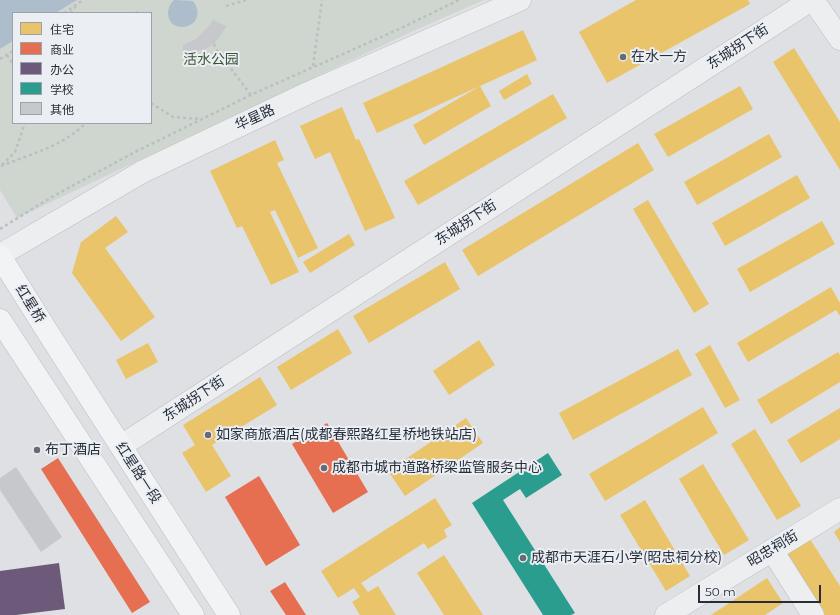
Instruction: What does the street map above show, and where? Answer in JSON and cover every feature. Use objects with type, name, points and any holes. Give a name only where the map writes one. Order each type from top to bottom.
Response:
[{"type":"main road","name":"红星桥","points":[[0,256],[47,331]]},
{"type":"main road","points":[[0,320],[193,615]]},
{"type":"main road","name":"红星路一段","points":[[47,331],[229,615]]},
{"type":"street","name":"华星路","points":[[0,256],[142,172],[308,93],[479,8],[520,0]]},
{"type":"street","points":[[812,0],[840,39]]},
{"type":"street","name":"东城拐下街","points":[[121,446],[812,0]]},
{"type":"street","name":"昭忠祠街","points":[[666,615],[840,509]]},
{"type":"street","points":[[772,550],[813,615]]},
{"type":"path","points":[[226,6],[237,4],[246,0]]},
{"type":"path","points":[[313,67],[322,0]]},
{"type":"path","points":[[65,12],[81,1]]},
{"type":"path","points":[[71,12],[81,1]]},
{"type":"path","points":[[214,44],[216,49],[251,95]]},
{"type":"path","points":[[0,59],[12,51]]},
{"type":"path","points":[[7,55],[12,62]]},
{"type":"path","points":[[152,104],[172,117],[201,119]]},
{"type":"path","points":[[0,166],[15,152],[25,124]]},
{"type":"path","points":[[0,166],[57,144],[76,133],[85,124]]},
{"type":"green space","name":"活水公园","points":[[77,0],[484,0],[411,32],[17,218],[0,190],[0,49],[12,42],[12,124],[152,124],[152,12],[58,12]]},
{"type":"water","points":[[0,0],[77,0],[58,12],[12,12],[12,42],[0,49]]},
{"type":"water","points":[[174,0],[193,1],[197,10],[197,17],[194,22],[188,26],[182,27],[175,26],[170,21],[168,10]]},
{"type":"building: 住宅","name":"在水一方","points":[[636,0],[748,0],[750,4],[607,83],[579,32]]},
{"type":"building: 住宅","points":[[523,30],[537,60],[377,133],[363,103]]},
{"type":"building: 住宅","points":[[794,48],[840,122],[840,170],[773,62]]},
{"type":"building: 住宅","points":[[527,74],[532,84],[504,100],[499,91]]},
{"type":"building: 住宅","points":[[480,86],[491,106],[424,145],[413,125]]},
{"type":"building: 住宅","points":[[740,86],[753,109],[668,157],[654,134]]},
{"type":"building: 住宅","points":[[553,94],[567,118],[418,205],[404,181]]},
{"type":"building: 住宅","points":[[342,107],[356,140],[359,139],[395,218],[365,231],[330,152],[315,159],[300,126]]},
{"type":"building: 住宅","points":[[769,134],[782,157],[697,205],[684,182]]},
{"type":"building: 住宅","points":[[275,140],[284,160],[277,163],[318,248],[298,258],[275,210],[270,212],[299,272],[271,285],[242,226],[237,228],[210,171]]},
{"type":"building: 住宅","points":[[638,143],[654,170],[478,276],[462,250]]},
{"type":"building: 住宅","points":[[797,175],[810,198],[725,246],[712,223]]},
{"type":"building: 住宅","points":[[648,200],[709,304],[694,313],[633,209]]},
{"type":"building: 住宅","points":[[116,216],[128,232],[105,248],[155,317],[121,341],[72,273],[81,242]]},
{"type":"building: 住宅","points":[[822,221],[835,244],[750,292],[737,269]]},
{"type":"building: 住宅","points":[[349,234],[355,245],[310,273],[303,262]]},
{"type":"building: 住宅","points":[[445,262],[460,289],[369,343],[353,316]]},
{"type":"building: 住宅","points":[[831,287],[840,303],[840,316],[836,310],[748,362],[737,343]]},
{"type":"building: 住宅","points":[[338,329],[352,353],[291,390],[277,367]]},
{"type":"building: 住宅","points":[[479,340],[495,365],[449,395],[433,371]]},
{"type":"building: 住宅","points":[[148,343],[158,362],[126,379],[116,360]]},
{"type":"building: 住宅","points":[[710,345],[740,400],[725,408],[695,354]]},
{"type":"building: 住宅","points":[[678,349],[692,375],[573,440],[559,413]]},
{"type":"building: 住宅","points":[[838,352],[840,355],[840,382],[771,424],[757,400]]},
{"type":"building: 住宅","name":"如家商旅酒店(成都春熙路红星桥地铁站店)","points":[[260,377],[277,405],[212,445],[231,476],[206,492],[182,453],[195,445],[183,425]]},
{"type":"building: 住宅","points":[[703,407],[718,433],[605,501],[589,474]]},
{"type":"building: 住宅","points":[[840,408],[840,439],[801,463],[787,440]]},
{"type":"building: 住宅","points":[[466,418],[483,443],[405,496],[388,471]]},
{"type":"building: 住宅","points":[[755,429],[801,506],[777,520],[731,444]]},
{"type":"building: 住宅","points":[[703,464],[749,540],[724,555],[679,479]]},
{"type":"building: 住宅","points":[[435,498],[452,525],[444,530],[447,537],[428,549],[424,543],[361,583],[368,592],[378,586],[396,615],[360,615],[352,602],[360,597],[354,588],[338,598],[321,571]]},
{"type":"building: 住宅","points":[[645,500],[690,576],[666,591],[620,515]]},
{"type":"building: 住宅","points":[[840,527],[840,542],[834,532]]},
{"type":"building: 住宅","points":[[808,536],[840,586],[840,615],[823,615],[783,553]]},
{"type":"building: 住宅","points":[[444,555],[483,615],[444,615],[417,573]]},
{"type":"building: 住宅","points":[[767,578],[783,603],[765,615],[711,615]]},
{"type":"building: 商业","points":[[327,423],[368,492],[333,513],[292,444]]},
{"type":"building: 商业","points":[[58,458],[150,602],[132,613],[41,469]]},
{"type":"building: 商业","points":[[259,476],[300,545],[266,566],[225,497]]},
{"type":"building: 商业","points":[[285,582],[306,615],[286,615],[270,591]]},
{"type":"building: 办公","points":[[59,563],[65,609],[16,615],[0,615],[0,571]]},
{"type":"building: 学校","name":"成都市天涯石小学(昭忠祠分校)","points":[[548,453],[562,475],[526,498],[520,489],[503,500],[575,613],[571,615],[543,615],[472,503]]},
{"type":"building: 其他","points":[[213,20],[226,26],[214,44],[205,49],[183,54],[183,45],[196,39]]},
{"type":"building: 其他","points":[[16,467],[62,537],[41,552],[0,490],[0,478]]},
{"type":"place","name":"在水一方","points":[[623,57]]},
{"type":"place","name":"如家商旅酒店(成都春熙路红星桥地铁站店)","points":[[208,435]]},
{"type":"place","name":"布丁酒店","points":[[37,450]]},
{"type":"place","name":"成都市城市道路桥梁监管服务中心","points":[[324,468]]},
{"type":"place","name":"成都市天涯石小学(昭忠祠分校)","points":[[523,558]]}]
